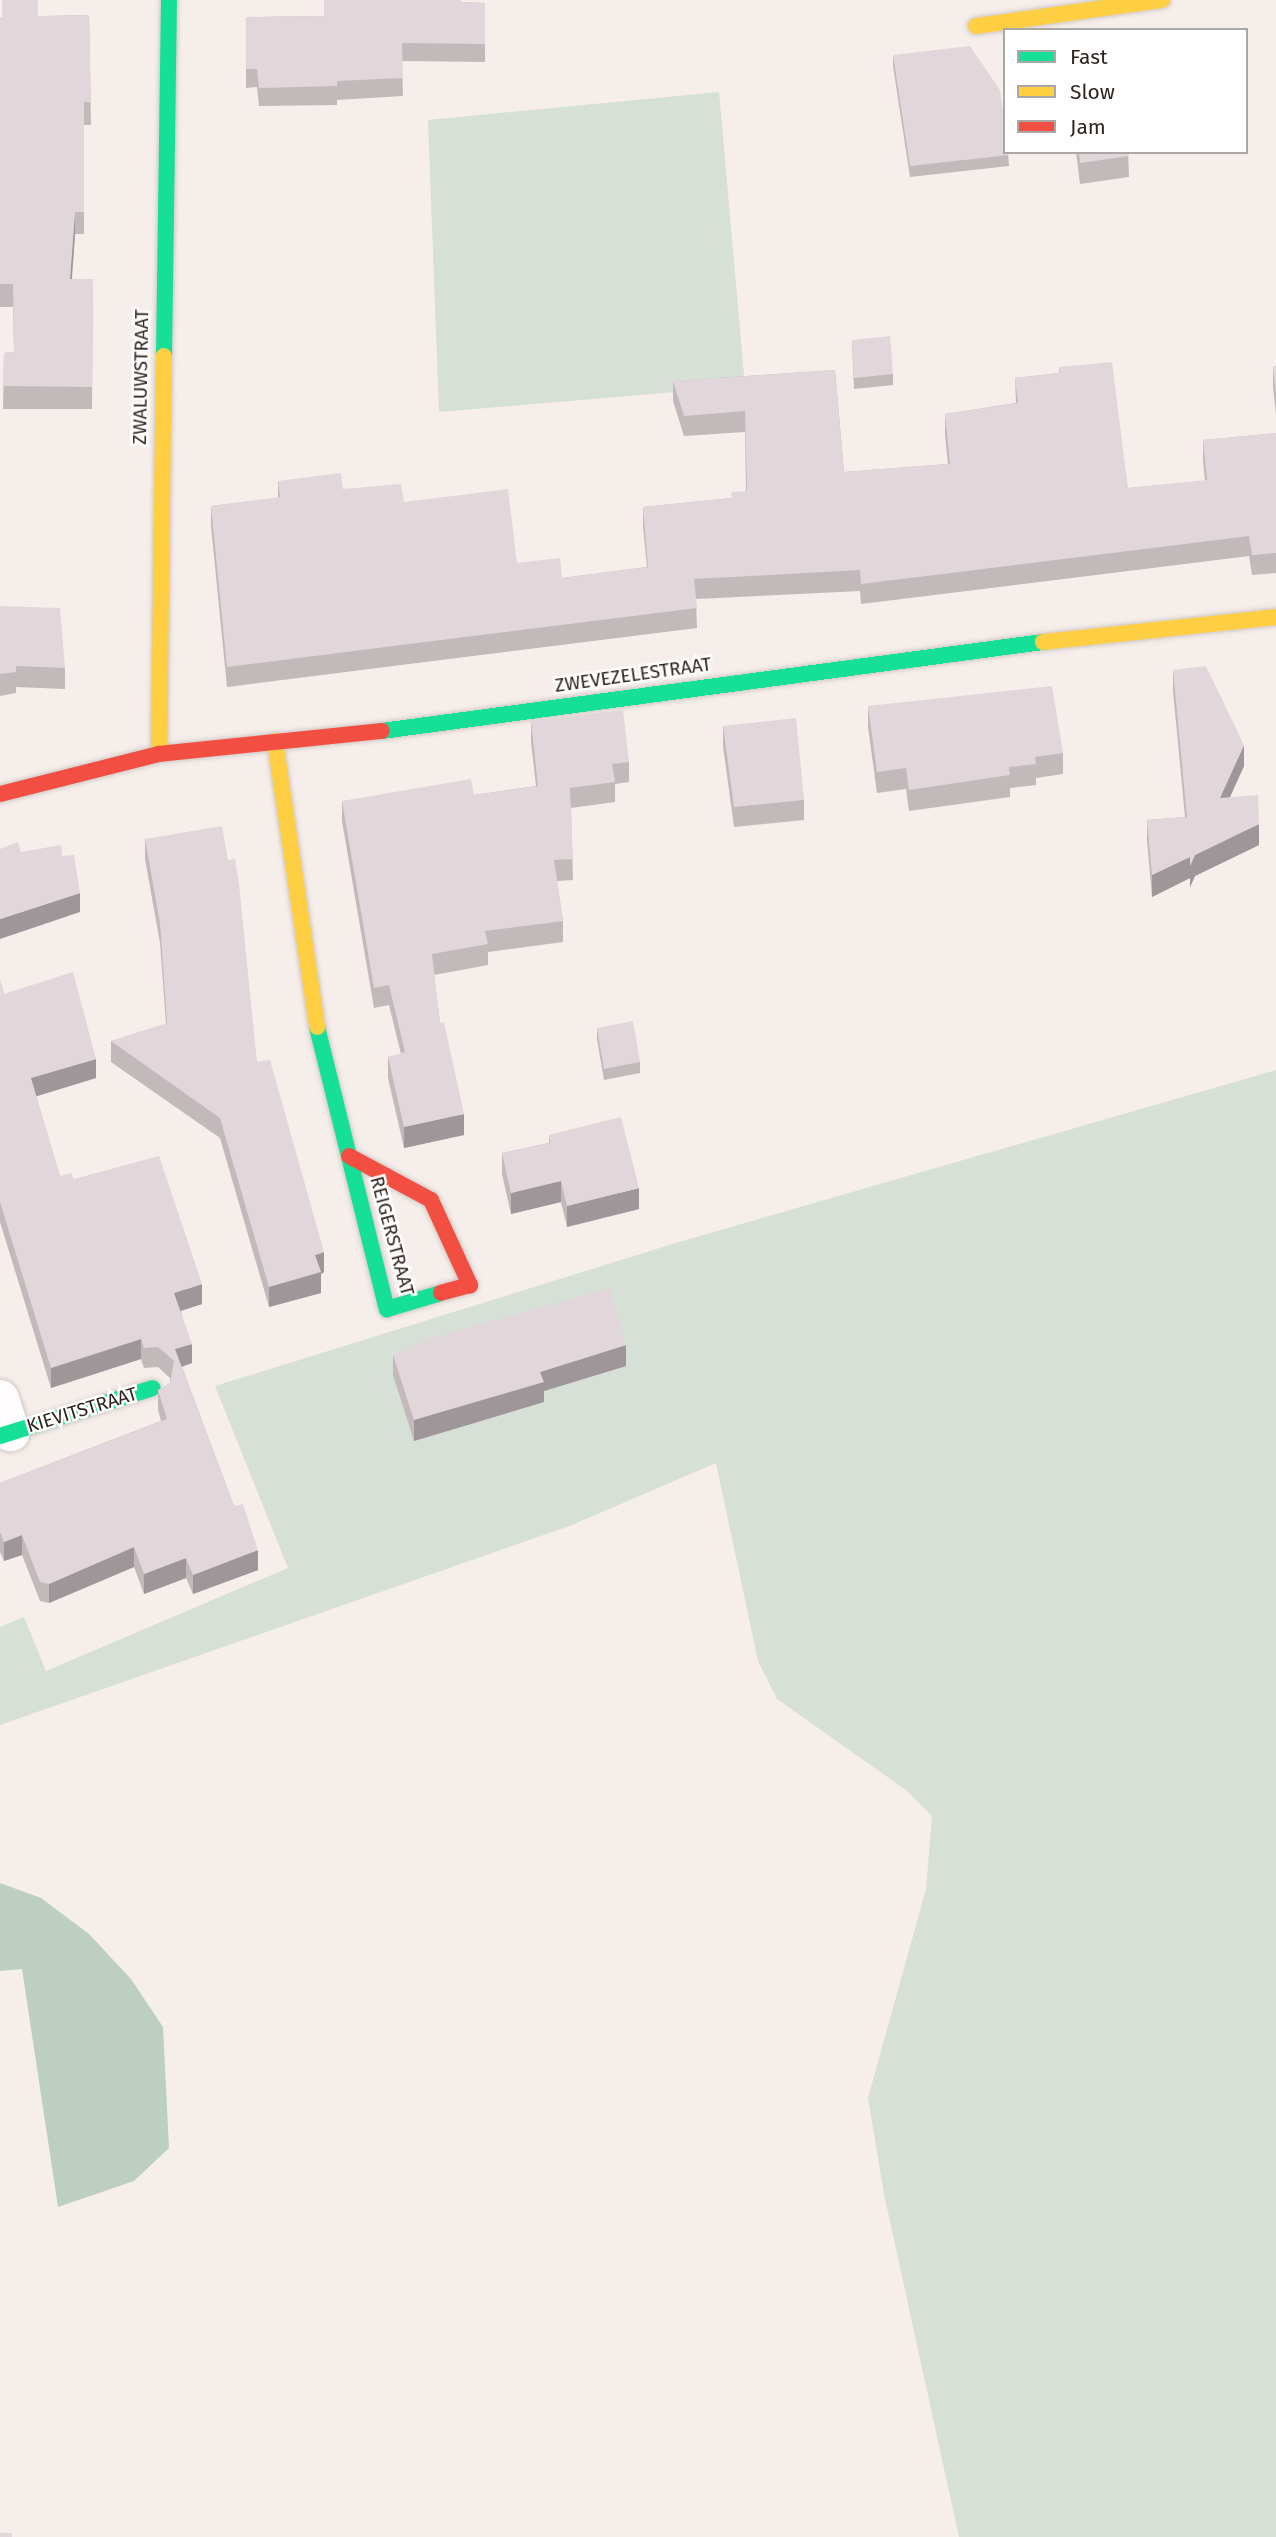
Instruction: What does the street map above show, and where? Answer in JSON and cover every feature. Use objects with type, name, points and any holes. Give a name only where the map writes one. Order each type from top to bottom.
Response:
[{"type":"street","name":"ZWALUWSTRAAT","points":[[159,754],[169,0]]},
{"type":"street","points":[[976,26],[1162,0]]},
{"type":"street","name":"ZWEVEZELESTRAAT","points":[[0,794],[159,754],[342,736],[1001,647],[1276,617]]},
{"type":"street","name":"REIGERSTRAAT","points":[[275,741],[310,1000],[387,1309],[470,1285],[431,1200],[349,1156]]},
{"type":"street","name":"KIEVITSTRAAT","points":[[4,1422],[153,1388]]},
{"type":"shaded area","points":[[719,92],[745,386],[439,412],[428,120]]},
{"type":"shaded area","points":[[1276,1070],[1276,2537],[959,2537],[884,2194],[868,2098],[926,1889],[932,1816],[906,1790],[777,1699],[758,1661],[716,1463],[572,1525],[0,1725],[0,1627],[24,1617],[46,1671],[288,1568],[215,1386],[679,1242]]},
{"type":"green space","points":[[0,1883],[41,1898],[89,1934],[131,1979],[163,2027],[169,2148],[134,2181],[58,2207],[22,1969],[0,1971]]},
{"type":"building","points":[[2,0],[38,0],[38,16],[89,15],[91,102],[84,102],[84,212],[75,212],[70,279],[93,279],[92,387],[3,386],[4,353],[14,352],[13,284],[0,284]]},
{"type":"building","points":[[324,0],[461,0],[485,3],[485,44],[402,43],[403,78],[337,81],[337,86],[259,88],[257,69],[246,69],[246,17],[324,16]]},
{"type":"building","points":[[970,46],[1000,90],[1003,154],[1009,155],[910,166],[893,55]]},
{"type":"building","points":[[1079,154],[1129,156],[1080,163]]},
{"type":"building","points":[[890,336],[893,374],[854,378],[852,340]]},
{"type":"building","points":[[1112,362],[1128,488],[1207,480],[1203,440],[1276,433],[1276,553],[1252,555],[1249,536],[861,584],[860,570],[694,579],[697,608],[227,667],[211,506],[280,497],[278,481],[341,473],[343,489],[401,484],[404,502],[508,489],[517,563],[560,558],[562,578],[648,567],[643,507],[732,498],[731,492],[747,491],[745,411],[684,416],[673,381],[835,370],[844,472],[950,464],[945,414],[1018,403],[1015,378],[1060,373],[1059,367]]},
{"type":"building","points":[[1273,366],[1276,366],[1276,395]]},
{"type":"building","points":[[0,606],[60,608],[65,668],[16,666],[16,672],[0,674]]},
{"type":"building","points":[[1206,666],[1244,745],[1220,798],[1258,795],[1259,824],[1195,855],[1190,866],[1190,857],[1152,875],[1147,820],[1187,817],[1173,670]]},
{"type":"building","points":[[1052,686],[1063,753],[1035,757],[1036,764],[1009,767],[1010,775],[909,790],[906,768],[877,772],[868,706]]},
{"type":"building","points":[[623,710],[629,762],[612,764],[615,782],[570,788],[573,859],[554,860],[563,921],[485,931],[488,944],[432,954],[440,1023],[444,1022],[464,1114],[404,1127],[388,1057],[405,1052],[389,985],[374,988],[342,801],[471,779],[474,795],[538,786],[531,721]]},
{"type":"building","points":[[796,718],[804,800],[734,807],[723,726]]},
{"type":"building","points":[[222,826],[228,860],[235,859],[239,884],[257,1062],[270,1060],[324,1252],[315,1255],[321,1272],[269,1287],[220,1118],[111,1041],[167,1023],[160,923],[145,839]]},
{"type":"building","points":[[18,842],[21,852],[61,845],[62,856],[74,855],[80,893],[0,919],[0,849]]},
{"type":"building","points":[[73,972],[96,1059],[31,1078],[60,1176],[71,1173],[74,1179],[159,1156],[202,1284],[174,1293],[192,1344],[175,1349],[234,1506],[243,1504],[258,1550],[193,1575],[186,1558],[144,1574],[134,1547],[49,1584],[40,1582],[22,1535],[4,1542],[0,1532],[0,1483],[167,1419],[158,1390],[170,1383],[174,1361],[158,1347],[144,1348],[141,1339],[51,1368],[0,1202],[0,980],[4,994]]},
{"type":"building","points":[[633,1021],[640,1062],[604,1069],[597,1028]]},
{"type":"building","points":[[621,1117],[639,1188],[567,1206],[561,1181],[511,1193],[502,1153],[550,1143],[549,1135]]},
{"type":"building","points":[[609,1288],[626,1345],[540,1372],[544,1382],[414,1420],[393,1355],[425,1340]]},
{"type":"building","points":[[0,2533],[12,2533],[12,2537],[0,2537]]},
{"type":"traffic: fast","points":[[164,356],[169,0]]},
{"type":"traffic: fast","points":[[382,731],[1043,642]]},
{"type":"traffic: fast","points":[[317,1027],[387,1309],[441,1293]]},
{"type":"traffic: fast","points":[[0,1436],[153,1388]]},
{"type":"traffic: slow","points":[[976,26],[1162,0]]},
{"type":"traffic: slow","points":[[159,754],[164,356]]},
{"type":"traffic: slow","points":[[1043,642],[1276,617]]},
{"type":"traffic: slow","points":[[275,741],[317,1027]]},
{"type":"traffic: jam","points":[[0,794],[159,754],[382,731]]},
{"type":"traffic: jam","points":[[349,1156],[431,1200],[470,1285],[441,1293]]}]
